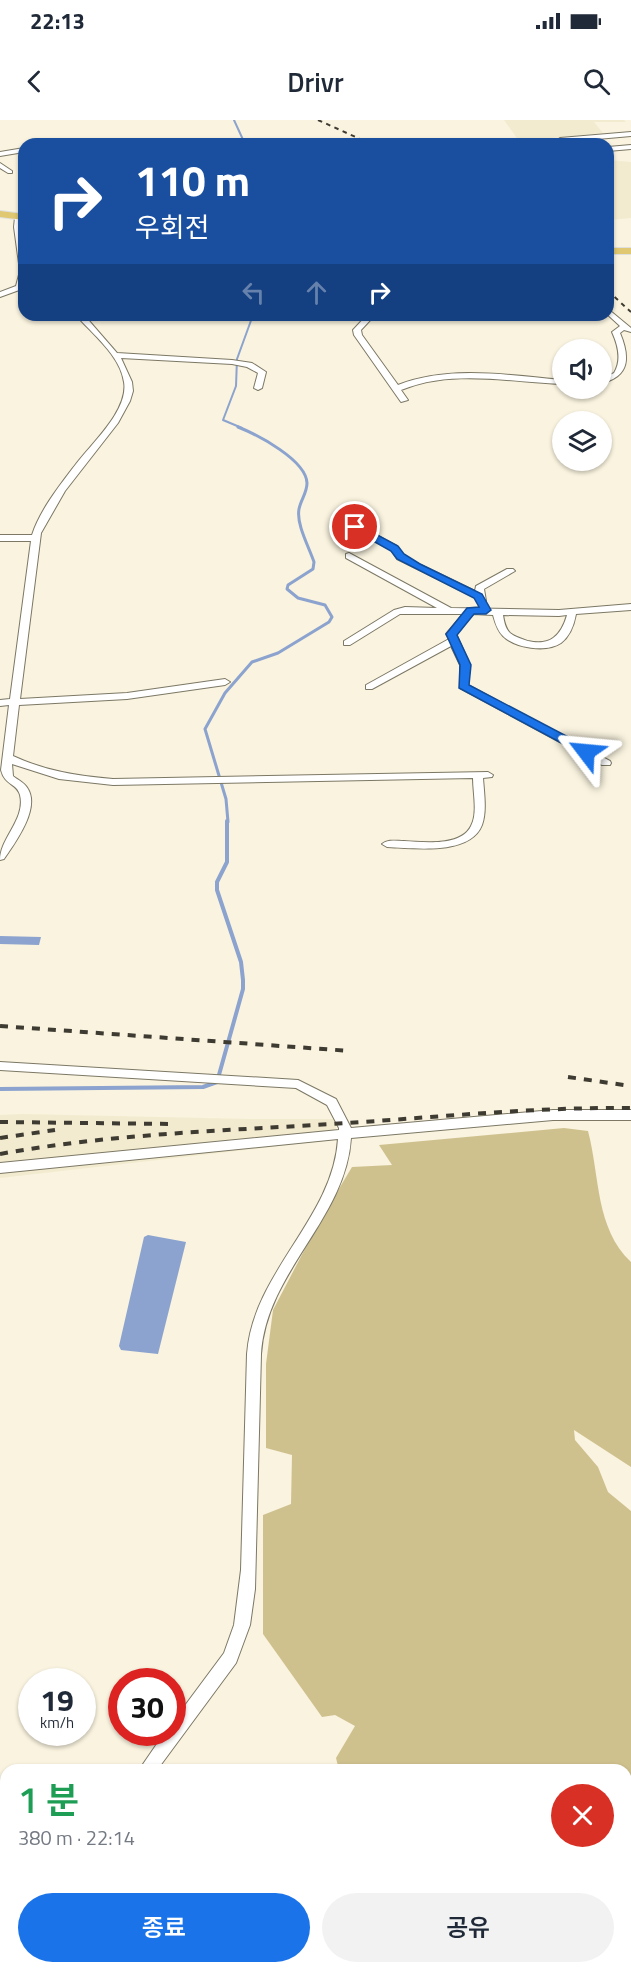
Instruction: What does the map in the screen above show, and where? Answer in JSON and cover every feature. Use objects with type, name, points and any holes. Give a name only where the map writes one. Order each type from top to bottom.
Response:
[{"type":"main road","points":[[0,214],[18,217]]},
{"type":"main road","points":[[614,251],[631,251]]},
{"type":"street","points":[[584,138],[631,134]]},
{"type":"street","points":[[614,148],[631,147]]},
{"type":"street","points":[[0,154],[18,151]]},
{"type":"street","points":[[0,165],[10,172]]},
{"type":"street","points":[[0,294],[18,287]]},
{"type":"street","points":[[614,316],[628,329]]},
{"type":"street","points":[[0,857],[15,835],[27,801],[22,787],[8,778],[8,758],[36,538],[51,504],[120,411],[129,389],[123,369],[115,355],[85,321]]},
{"type":"street","points":[[366,321],[357,332],[404,400]]},
{"type":"street","points":[[612,378],[620,371],[624,348],[616,332],[628,329]]},
{"type":"street","points":[[115,355],[236,362],[262,372],[258,388]]},
{"type":"street","points":[[395,389],[411,382],[433,378],[552,382]]},
{"type":"street","points":[[355,527],[394,549],[400,557],[416,566],[478,596],[512,639],[539,647],[549,646],[565,636],[572,613]]},
{"type":"street","points":[[0,538],[36,538]]},
{"type":"street","points":[[349,556],[449,610]]},
{"type":"street","points":[[478,596],[479,588],[483,584],[510,571]]},
{"type":"street","points":[[347,643],[396,612],[471,610],[572,613],[631,608]]},
{"type":"street","points":[[471,610],[451,634],[465,665],[463,686],[606,763]]},
{"type":"street","points":[[369,687],[453,641]]},
{"type":"street","points":[[0,703],[127,696],[225,682]]},
{"type":"street","points":[[8,758],[27,768],[80,780],[483,775],[476,828],[469,837],[458,843],[387,843]]},
{"type":"street","points":[[0,1066],[285,1082],[314,1089],[336,1106],[346,1134],[343,1158],[331,1191],[268,1296],[255,1337],[248,1570],[239,1642],[230,1658],[151,1764]]},
{"type":"street","points":[[0,1167],[471,1120],[553,1115],[631,1115]]},
{"type":"shaded area","points":[[504,120],[624,120],[626,122],[594,122],[603,133],[550,138],[517,138]]},
{"type":"shaded area","points":[[614,161],[631,162],[631,218],[614,219]]},
{"type":"shaded area","points":[[0,1115],[336,1119],[336,1128],[323,1141],[0,1178]]},
{"type":"shaded area","points":[[564,1128],[588,1131],[600,1201],[605,1217],[619,1248],[631,1262],[631,1467],[574,1430],[575,1440],[598,1467],[608,1492],[631,1511],[631,1764],[338,1764],[336,1758],[355,1726],[335,1715],[322,1717],[263,1634],[263,1515],[291,1504],[292,1455],[266,1448],[266,1364],[273,1310],[319,1222],[352,1167],[392,1165],[379,1145]]},
{"type":"water","points":[[0,936],[41,937],[39,945],[0,944]]},
{"type":"water","points":[[148,1235],[186,1242],[158,1354],[121,1350],[119,1346],[144,1237]]},
{"type":"waterway","points":[[234,120],[242,138]]},
{"type":"waterway","points":[[242,428],[223,420],[236,386],[237,359],[251,321]]},
{"type":"waterway","points":[[228,822],[226,799],[205,729],[225,693],[252,662],[278,653],[329,622],[332,617],[325,605],[298,598],[287,589],[288,585],[313,569],[314,562],[301,528],[299,515],[307,487],[305,474],[280,449],[238,427]]},
{"type":"waterway","points":[[0,1089],[203,1087],[217,1082],[243,989],[241,962],[217,890],[217,882],[227,862],[227,821]]},
{"type":"railway","points":[[318,120],[358,138]]},
{"type":"railway","points":[[614,296],[631,312]]},
{"type":"railway","points":[[0,1026],[351,1051]]},
{"type":"railway","points":[[568,1077],[631,1086]]},
{"type":"railway","points":[[0,1154],[41,1147],[165,1134],[518,1111],[631,1108]]},
{"type":"railway","points":[[0,1122],[171,1124]]},
{"type":"railway","points":[[0,1138],[55,1130]]},
{"type":"route","points":[[355,527],[394,549],[400,557],[416,566],[478,596],[486,610],[471,610],[451,634],[465,665],[463,686],[586,752]]}]
